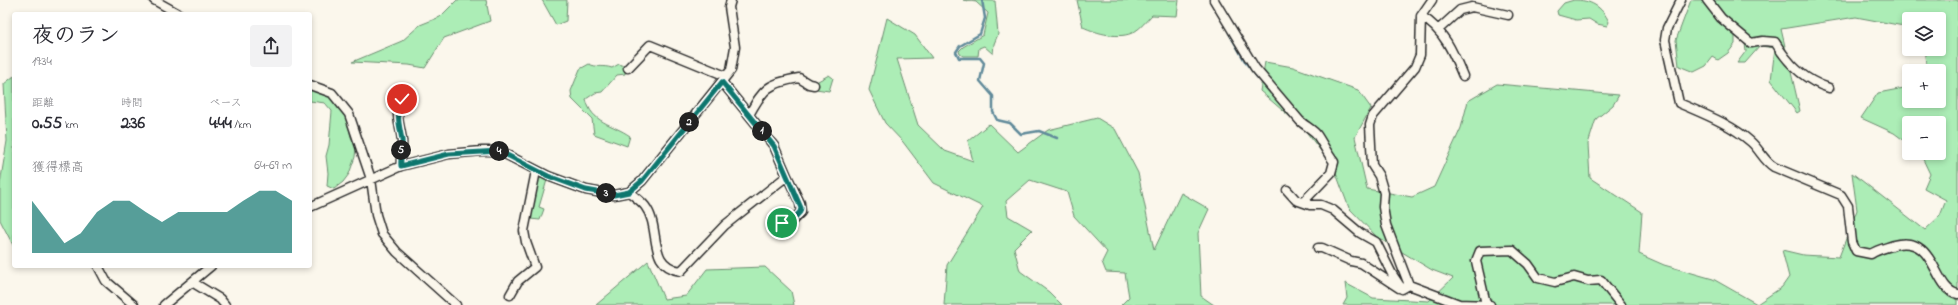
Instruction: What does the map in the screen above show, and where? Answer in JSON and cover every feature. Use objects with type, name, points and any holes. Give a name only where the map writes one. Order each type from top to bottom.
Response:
[{"type":"street","points":[[154,0],[175,12]]},
{"type":"street","points":[[312,206],[401,166],[449,154],[499,151],[536,171],[586,190],[614,195],[629,192],[642,181],[731,70],[735,47],[729,8],[731,0]]},
{"type":"street","points":[[1214,0],[1255,68],[1306,128],[1317,133],[1325,151],[1334,162],[1331,173],[1302,202]]},
{"type":"street","points":[[1406,287],[1386,225],[1383,207],[1384,193],[1379,176],[1372,165],[1370,125],[1373,116],[1415,67],[1420,55],[1421,16],[1432,0]]},
{"type":"street","points":[[1681,0],[1667,28],[1665,40],[1680,103],[1722,122],[1752,142],[1768,164],[1841,195],[1848,206],[1852,242],[1856,251],[1871,254],[1876,251],[1904,243],[1919,248],[1926,253],[1948,288],[1958,294]]},
{"type":"street","points":[[1707,0],[1721,18],[1751,43],[1763,41],[1775,42],[1784,57],[1804,76],[1814,83],[1829,88]]},
{"type":"street","points":[[1438,30],[1460,10],[1472,7],[1508,15]]},
{"type":"street","points":[[1421,16],[1433,24],[1451,47],[1463,76]]},
{"type":"street","points":[[628,68],[650,45],[724,79],[749,115],[774,146],[800,203],[800,212],[788,225],[777,219]]},
{"type":"street","points":[[749,115],[760,96],[772,84],[799,78],[809,84],[814,85]]},
{"type":"street","points":[[312,86],[332,93],[349,114],[371,179],[376,216],[382,234],[397,252],[456,305]]},
{"type":"street","points":[[401,166],[400,156],[402,142],[397,112],[406,93]]},
{"type":"street","points":[[510,295],[518,281],[535,267],[526,242],[524,231],[536,171]]},
{"type":"street","points":[[629,192],[646,206],[658,257],[672,270],[681,271],[725,225],[787,176]]},
{"type":"street","points":[[1287,190],[1296,200],[1310,205],[1321,205],[1333,210],[1360,233],[1376,242],[1392,274],[1406,287]]},
{"type":"street","points":[[1318,248],[1322,248],[1351,261],[1361,263],[1398,288],[1406,287],[1459,304],[1488,305],[1476,261],[1480,251],[1512,250],[1528,264],[1538,278],[1555,282],[1574,277],[1588,281],[1601,280],[1621,305]]},
{"type":"street","points":[[99,268],[106,281],[134,305]]},
{"type":"street","points":[[164,305],[209,268]]},
{"type":"street","points":[[192,282],[220,299],[225,305]]},
{"type":"green space","points":[[457,0],[486,0],[490,21],[444,38],[425,68],[409,65],[352,62],[402,41],[420,25],[440,17]]},
{"type":"green space","points":[[542,0],[567,0],[566,21],[556,25]]},
{"type":"green space","points":[[963,0],[995,1],[998,34],[994,44],[993,54],[984,46],[979,48],[978,56],[963,56],[960,54],[959,51],[963,47],[983,35],[988,13],[976,2]]},
{"type":"green space","points":[[1077,0],[1179,0],[1177,16],[1152,15],[1134,32],[1115,36],[1083,27]]},
{"type":"green space","points":[[1574,0],[1585,1],[1599,8],[1609,22],[1607,26],[1597,24],[1589,19],[1576,20],[1558,15],[1557,11],[1564,3]]},
{"type":"green space","points":[[1691,0],[1958,0],[1958,305],[1343,305],[1347,298],[1345,283],[1373,298],[1429,301],[1453,278],[1432,270],[1377,237],[1349,208],[1334,168],[1304,129],[1260,91],[1265,62],[1293,67],[1358,90],[1371,108],[1355,137],[1367,189],[1412,197],[1434,187],[1461,128],[1468,101],[1497,84],[1619,95],[1613,105],[1596,119],[1588,144],[1590,178],[1642,212],[1639,254],[1664,265],[1713,279],[1757,304],[1782,287],[1789,277],[1782,250],[1803,255],[1839,257],[1857,210],[1852,173],[1925,230],[1940,216],[1946,200],[1924,188],[1930,174],[1923,160],[1946,160],[1946,116],[1902,116],[1902,139],[1894,133],[1861,118],[1878,93],[1902,88],[1902,108],[1946,108],[1946,64],[1926,64],[1925,56],[1946,56],[1946,12],[1902,12],[1902,26],[1856,17],[1781,29],[1800,111],[1797,113],[1771,80],[1775,48],[1760,46],[1745,63],[1737,63],[1746,51],[1744,36],[1735,28],[1735,44],[1728,53],[1718,60],[1713,57],[1706,66],[1694,72],[1679,66],[1676,40]]},
{"type":"green space","points":[[887,18],[915,35],[932,58],[897,59],[918,125],[945,151],[973,161],[968,141],[989,124],[1018,152],[1048,130],[1097,118],[1115,129],[1138,173],[1154,250],[1181,193],[1209,209],[1198,233],[1201,296],[1214,305],[1121,305],[1129,297],[1125,273],[1106,272],[1102,262],[1107,252],[1074,216],[1067,192],[1030,180],[1006,201],[1008,216],[1032,230],[1014,248],[1020,271],[1049,292],[1062,305],[944,305],[947,265],[983,207],[934,183],[903,142],[885,123],[869,90]]},
{"type":"green space","points":[[589,64],[612,68],[619,64],[625,69],[625,74],[617,75],[602,92],[595,93],[586,99],[589,107],[598,118],[630,136],[627,146],[594,134],[592,119],[572,99],[571,91],[580,69]]},
{"type":"green space","points":[[829,75],[833,78],[829,91],[816,89],[818,81]]},
{"type":"green space","points":[[12,78],[12,243],[0,220],[0,184],[7,141],[4,84]]},
{"type":"green space","points":[[312,90],[326,93],[334,100],[336,106],[346,116],[351,137],[356,147],[355,157],[349,174],[343,182],[334,189],[327,186],[328,173],[326,156],[329,145],[332,111],[325,103],[312,101]]},
{"type":"green space","points":[[538,177],[547,180],[539,207],[544,209],[540,220],[530,219]]},
{"type":"green space","points":[[648,261],[664,299],[686,296],[707,269],[765,267],[791,291],[794,305],[596,305]]},
{"type":"waterway","points":[[982,0],[985,18],[980,34],[960,46],[956,52],[959,58],[980,58],[984,63],[980,81],[993,96],[993,112],[997,120],[1010,123],[1021,134],[1039,131],[1057,138]]},
{"type":"waterway","points":[[1229,33],[1246,63],[1257,77]]},
{"type":"route","points":[[402,99],[397,112],[402,142],[400,156],[401,166],[449,154],[499,151],[548,176],[586,190],[614,195],[629,192],[642,181],[722,82],[774,146],[800,203],[800,212],[792,221],[788,225],[782,223]]}]
